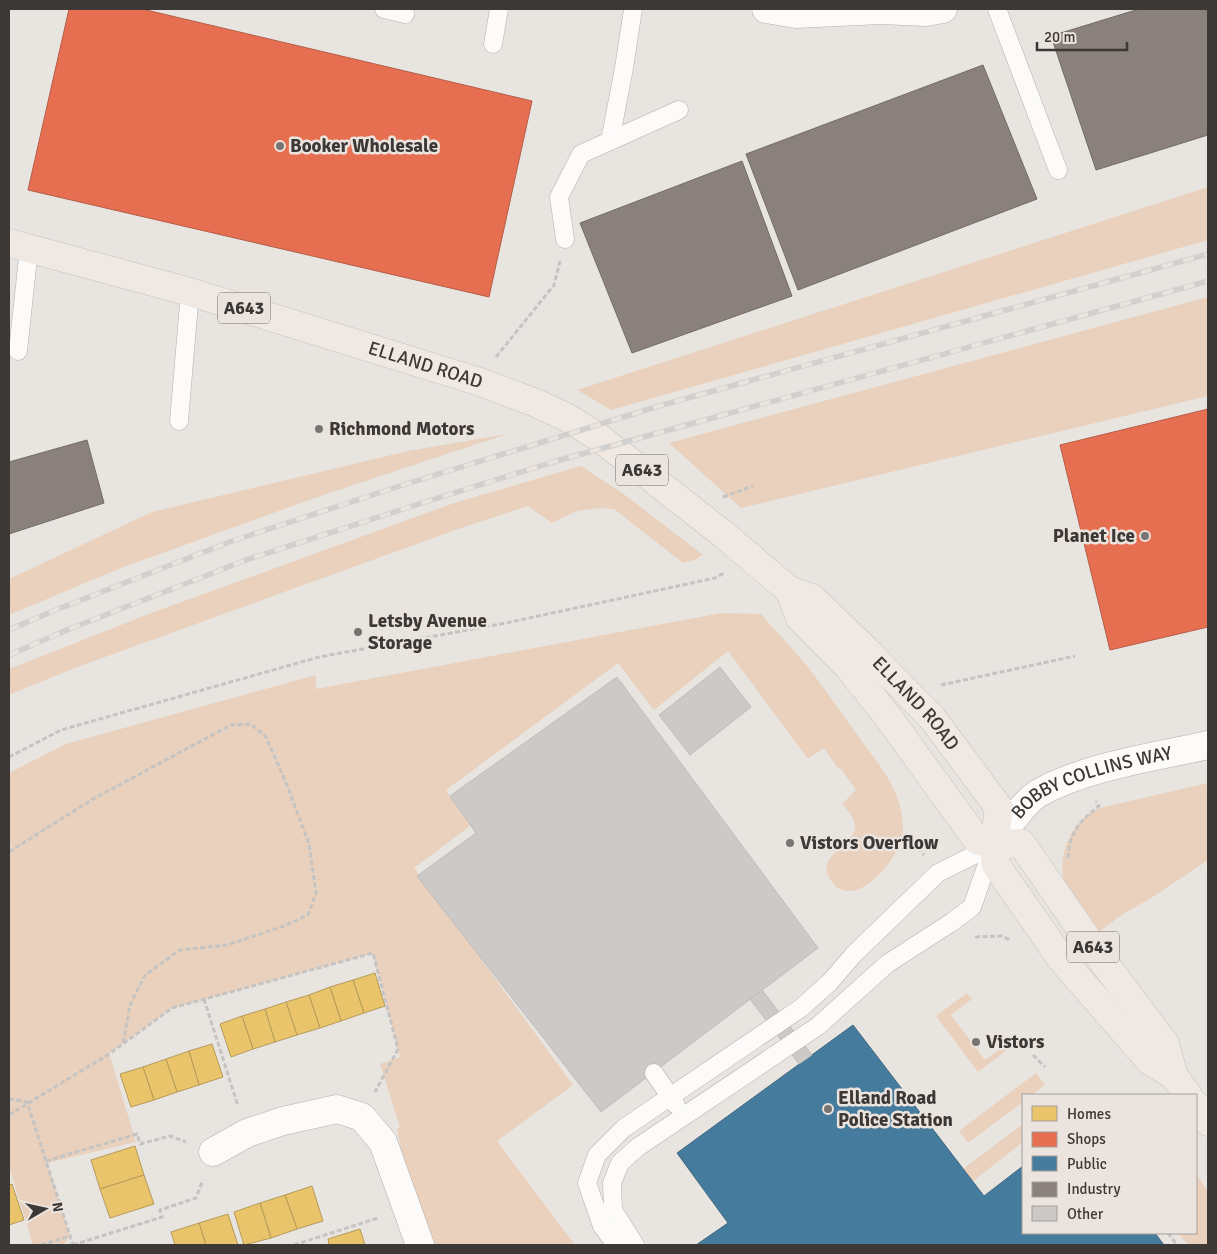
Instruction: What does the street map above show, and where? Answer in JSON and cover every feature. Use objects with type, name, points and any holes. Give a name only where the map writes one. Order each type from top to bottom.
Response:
[{"type":"main road","name":"ELLAND ROAD","points":[[19,246],[190,292],[477,381],[536,403],[568,418],[598,437],[723,534],[789,590],[812,598],[865,649],[933,719],[999,808],[994,845],[977,840],[850,669],[800,618],[789,590]]},
{"type":"main road","name":"A643","points":[[994,845],[1021,843],[1102,960],[1165,1044],[1181,1086]]},
{"type":"main road","points":[[1197,1106],[1208,1122]]},
{"type":"street","points":[[766,9],[796,14],[881,9],[926,12],[943,9]]},
{"type":"street","name":"BOBBY COLLINS WAY","points":[[994,845],[1006,827],[1037,794],[1082,774],[1208,745]]},
{"type":"street","points":[[214,1152],[247,1133],[283,1121],[336,1110],[362,1117],[383,1142],[420,1245]]},
{"type":"lane","points":[[384,9],[405,14]]},
{"type":"lane","points":[[493,44],[499,9]]},
{"type":"lane","points":[[610,141],[633,9]]},
{"type":"lane","points":[[997,9],[1058,170]]},
{"type":"lane","points":[[565,239],[558,197],[581,154],[679,110]]},
{"type":"lane","points":[[18,351],[15,320],[19,246]]},
{"type":"lane","points":[[179,421],[190,292]]},
{"type":"lane","points":[[635,1245],[613,1210],[612,1182],[620,1163],[632,1152],[684,1116],[818,1026],[887,964],[972,907],[994,845]]},
{"type":"lane","points":[[616,1245],[602,1226],[587,1183],[597,1155],[624,1128],[800,1008],[830,982],[854,954],[938,873],[994,845]]},
{"type":"lane","points":[[654,1073],[684,1116]]},
{"type":"path","points":[[477,381],[554,285],[565,239]]},
{"type":"path","points":[[9,757],[61,730],[319,658],[506,623],[715,578],[750,557]]},
{"type":"path","points":[[906,693],[1075,656]]},
{"type":"path","points":[[9,852],[93,800],[231,724],[251,724],[266,737],[287,785],[309,844],[316,892],[308,916],[227,945],[180,950],[145,974],[130,1005],[122,1044]]},
{"type":"path","points":[[1067,866],[1069,848],[1074,832],[1080,822],[1099,806]]},
{"type":"path","points":[[952,922],[964,939],[978,936],[1002,936],[1013,941]]},
{"type":"path","points":[[9,1115],[109,1054],[172,1008],[373,953],[398,1049],[362,1117]]},
{"type":"path","points":[[204,999],[247,1133]]},
{"type":"path","points":[[1034,1055],[1045,1067]]},
{"type":"path","points":[[9,1099],[28,1102]]},
{"type":"path","points":[[28,1102],[46,1161],[73,1245],[162,1217],[160,1210],[196,1198],[214,1152],[170,1136],[140,1144],[137,1134],[46,1161]]},
{"type":"path","points":[[294,1245],[303,1244],[407,1208]]},
{"type":"path","points":[[1169,1234],[1177,1245]]},
{"type":"path","points":[[41,1245],[70,1236]]},
{"type":"shaded area","points":[[1208,187],[1208,240],[611,410],[577,390]]},
{"type":"shaded area","points":[[1208,297],[1208,396],[741,508],[669,443]]},
{"type":"shaded area","points":[[507,434],[312,499],[121,568],[9,615],[9,579],[152,512],[408,451]]},
{"type":"shaded area","points":[[581,466],[621,492],[703,555],[683,563],[614,509],[599,508],[577,511],[552,523],[528,506],[461,528],[72,669],[9,695],[9,669],[154,612],[454,503]]},
{"type":"shaded area","points":[[721,613],[761,614],[811,671],[887,776],[899,803],[903,822],[903,834],[894,856],[875,878],[853,891],[842,890],[832,882],[827,872],[827,863],[852,836],[855,828],[852,817],[842,804],[856,790],[824,748],[808,759],[728,651],[654,710],[618,663],[446,790],[470,826],[414,868],[573,1085],[497,1141],[575,1245],[428,1245],[402,1156],[397,1128],[400,1127],[380,1064],[400,1057],[373,953],[172,1008],[109,1053],[136,1142],[47,1163],[70,1236],[63,1245],[33,1245],[9,1167],[9,773],[66,744],[316,675],[316,689]]},
{"type":"shaded area","points":[[1208,783],[1208,860],[1156,895],[1123,914],[1097,933],[1070,895],[1063,875],[1062,865],[1066,844],[1077,826],[1086,817],[1100,808]]},
{"type":"shaded area","points":[[967,993],[972,999],[951,1015],[985,1060],[1004,1046],[1007,1050],[978,1072],[936,1016]]},
{"type":"shaded area","points":[[1036,1073],[1045,1085],[1033,1094],[1022,1094],[1022,1103],[968,1143],[959,1131]]},
{"type":"shaded area","points":[[1022,1125],[1022,1143],[973,1181],[963,1169]]},
{"type":"shaded area","points":[[1197,1175],[1208,1191],[1208,1245],[1188,1245],[1179,1234],[1197,1234]]},
{"type":"building: Homes","points":[[375,973],[385,1006],[364,1013],[353,980]]},
{"type":"building: Homes","points":[[353,980],[364,1013],[341,1021],[330,987]]},
{"type":"building: Homes","points":[[330,987],[341,1021],[320,1028],[309,995]]},
{"type":"building: Homes","points":[[309,995],[320,1028],[297,1035],[286,1002]]},
{"type":"building: Homes","points":[[286,1002],[297,1035],[275,1042],[265,1009]]},
{"type":"building: Homes","points":[[265,1009],[275,1042],[253,1049],[242,1016]]},
{"type":"building: Homes","points":[[242,1016],[253,1049],[231,1057],[220,1024]]},
{"type":"building: Homes","points":[[212,1044],[223,1077],[199,1085],[189,1051]]},
{"type":"building: Homes","points":[[189,1051],[199,1085],[177,1092],[166,1059]]},
{"type":"building: Homes","points":[[166,1059],[177,1092],[154,1100],[143,1067]]},
{"type":"building: Homes","points":[[143,1067],[154,1100],[131,1107],[120,1074]]},
{"type":"building: Homes","points":[[135,1146],[144,1175],[100,1189],[91,1160]]},
{"type":"building: Homes","points":[[144,1175],[154,1204],[110,1218],[100,1189]]},
{"type":"building: Homes","points":[[12,1184],[24,1220],[9,1225],[9,1185]]},
{"type":"building: Homes","points":[[312,1186],[323,1221],[297,1229],[285,1195]]},
{"type":"building: Homes","points":[[285,1195],[297,1229],[271,1238],[260,1203]]},
{"type":"building: Homes","points":[[260,1203],[271,1238],[244,1245],[234,1212]]},
{"type":"building: Homes","points":[[228,1214],[238,1245],[206,1245],[199,1223]]},
{"type":"building: Homes","points":[[199,1223],[206,1245],[175,1245],[171,1232]]},
{"type":"building: Homes","points":[[360,1229],[365,1245],[329,1245],[328,1239]]},
{"type":"building: Shops","name":"Booker Wholesale","points":[[69,9],[142,9],[532,101],[489,297],[28,190]]},
{"type":"building: Shops","name":"Planet Ice","points":[[1208,409],[1208,627],[1110,650],[1060,445]]},
{"type":"building: Public","name":"Elland Road Police Station","points":[[853,1025],[984,1196],[1022,1167],[1022,1234],[1156,1234],[1164,1245],[696,1245],[728,1223],[677,1153]]},
{"type":"building: Industry","points":[[1139,9],[1208,9],[1208,135],[1096,170],[1051,36]]},
{"type":"building: Industry","points":[[983,65],[1037,199],[798,290],[746,154]]},
{"type":"building: Industry","points":[[742,161],[792,296],[632,353],[580,223]]},
{"type":"building: Industry","points":[[87,440],[104,503],[9,534],[9,462]]},
{"type":"building: Other","points":[[720,667],[751,707],[690,755],[659,715]]},
{"type":"building: Other","points":[[617,677],[818,948],[601,1112],[417,876],[476,833],[450,796]]},
{"type":"building: Other","points":[[762,990],[812,1055],[799,1064],[750,999]]},
{"type":"railway","points":[[9,630],[232,541],[406,484],[659,406],[1208,254]]},
{"type":"railway","points":[[9,655],[67,630],[246,560],[553,462],[1208,281]]},
{"type":"place","name":"Booker Wholesale","points":[[280,146]]},
{"type":"place","name":"Richmond Motors","points":[[319,429]]},
{"type":"place","name":"Planet Ice","points":[[1145,536]]},
{"type":"place","name":"Letsby Avenue Storage","points":[[358,632]]},
{"type":"place","name":"Vistors Overflow","points":[[790,843]]},
{"type":"place","name":"Vistors","points":[[976,1042]]},
{"type":"place","name":"Elland Road Police Station","points":[[828,1109]]}]
